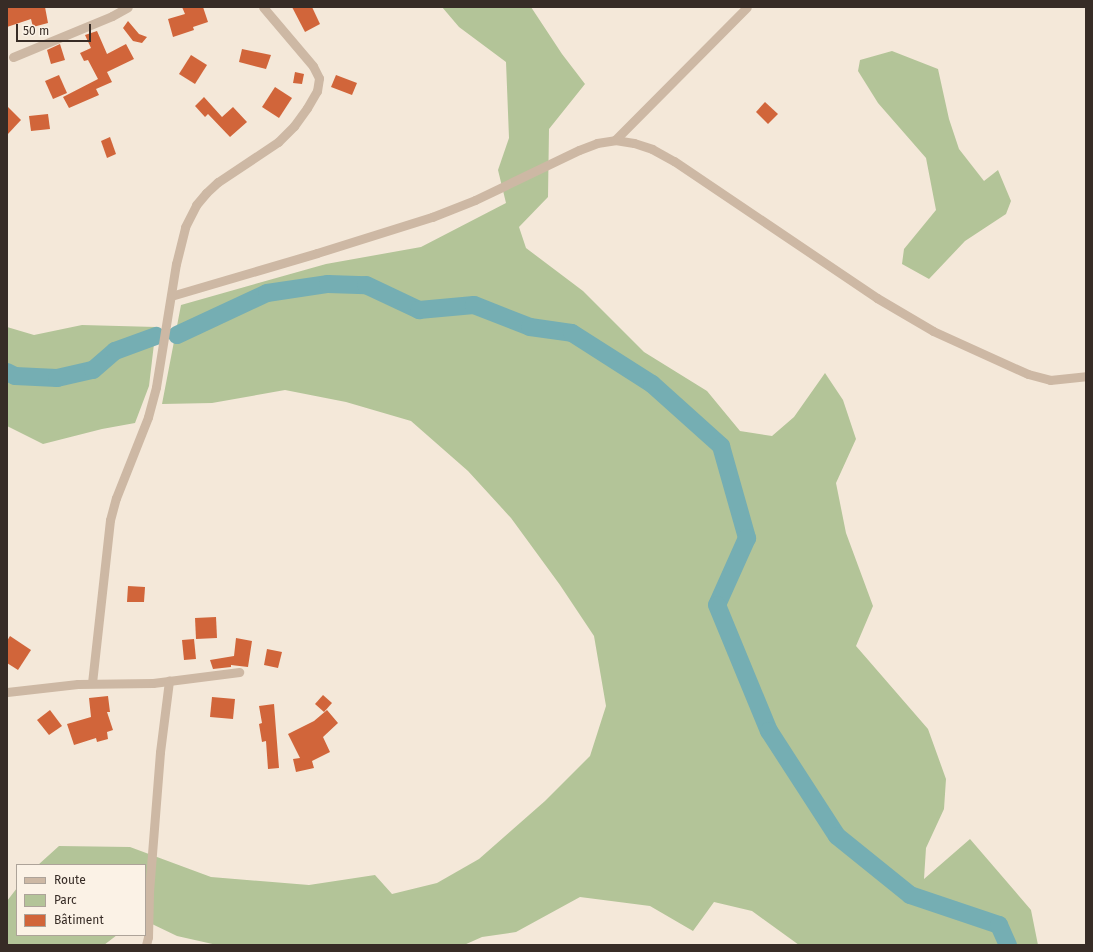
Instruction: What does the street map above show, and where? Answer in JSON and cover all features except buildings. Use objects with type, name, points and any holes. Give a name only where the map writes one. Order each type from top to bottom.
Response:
[{"type":"street","points":[[13,57],[112,16],[128,7]]},
{"type":"street","points":[[92,683],[110,520],[116,498],[148,417],[156,387],[176,264],[185,227],[196,205],[218,182],[278,142],[294,126],[307,108],[317,90],[319,78],[313,66],[263,7]]},
{"type":"street","points":[[615,140],[747,7]]},
{"type":"street","points":[[171,296],[317,253],[432,216],[475,200],[579,150],[597,143],[615,140],[634,143],[652,149],[674,161],[877,298],[933,331],[1028,374],[1050,380],[1086,376]]},
{"type":"street","points":[[7,692],[37,687],[92,683],[153,683],[239,672]]},
{"type":"street","points":[[146,945],[148,937],[149,892],[160,752],[169,681]]},
{"type":"green space","points":[[442,7],[531,7],[562,54],[585,84],[549,129],[548,197],[519,227],[526,248],[583,291],[644,352],[707,391],[740,431],[772,436],[794,417],[825,373],[843,400],[856,439],[836,483],[846,533],[873,606],[856,646],[928,729],[946,779],[944,809],[926,848],[924,879],[970,839],[1031,910],[1038,945],[799,945],[752,911],[714,902],[693,931],[650,906],[580,897],[516,932],[482,937],[464,945],[217,945],[177,936],[152,924],[146,925],[146,864],[39,864],[59,846],[130,847],[211,877],[309,885],[375,875],[392,894],[437,883],[479,859],[545,801],[590,756],[606,706],[594,636],[560,585],[511,518],[468,471],[411,421],[346,402],[285,390],[212,403],[162,404],[181,305],[326,264],[421,247],[506,203],[498,170],[509,138],[506,62],[459,27]]},
{"type":"green space","points":[[892,51],[938,69],[949,119],[959,149],[984,181],[998,170],[1011,201],[1006,214],[965,241],[929,279],[902,264],[904,249],[936,210],[926,158],[878,103],[858,71],[860,60]]},
{"type":"green space","points":[[82,325],[156,327],[149,386],[135,423],[102,429],[43,444],[7,426],[7,327],[34,335]]},
{"type":"green space","points":[[16,889],[16,936],[116,936],[104,945],[7,945],[7,901]]},
{"type":"waterway","points":[[177,335],[267,293],[328,284],[366,285],[419,310],[474,305],[530,327],[572,333],[652,384],[721,446],[747,538],[717,605],[769,731],[837,836],[910,895],[999,925],[1008,945]]},
{"type":"waterway","points":[[7,372],[15,376],[57,378],[93,370],[115,351],[156,336]]}]
